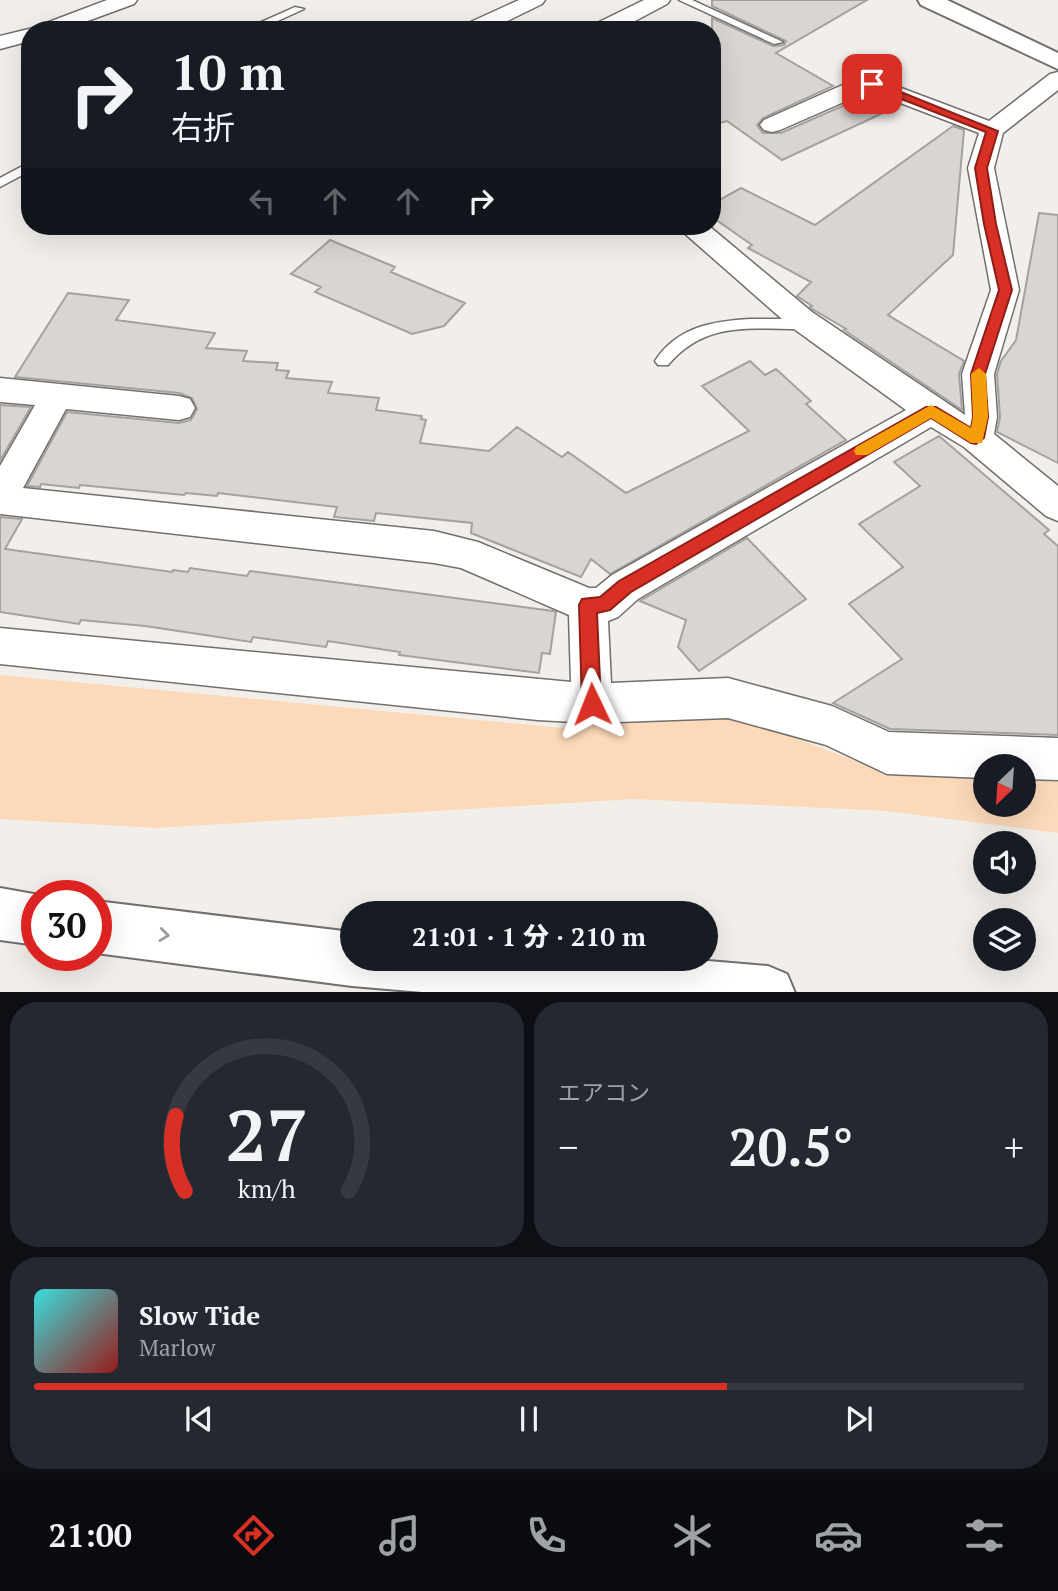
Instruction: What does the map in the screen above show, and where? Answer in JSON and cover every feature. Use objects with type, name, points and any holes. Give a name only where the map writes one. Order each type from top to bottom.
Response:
[{"type":"main road","points":[[929,0],[1058,62]]},
{"type":"main road","points":[[0,914],[21,917]]},
{"type":"main road","points":[[112,929],[340,958]]},
{"type":"main road","points":[[503,971],[768,992]]},
{"type":"street","points":[[65,20],[127,0]]},
{"type":"street","points":[[619,21],[660,0]]},
{"type":"street","points":[[489,21],[526,1]]},
{"type":"street","points":[[0,43],[21,37]]},
{"type":"street","points":[[976,438],[981,417],[978,374],[1005,290],[981,168],[992,131],[1058,79]]},
{"type":"street","points":[[775,116],[844,83],[872,84],[992,131]]},
{"type":"street","points":[[703,235],[807,324],[931,411],[976,438],[1058,506]]},
{"type":"street","points":[[0,390],[178,408]]},
{"type":"street","points":[[56,397],[0,498],[434,547],[465,553],[588,605],[604,605],[625,587],[931,411]]},
{"type":"street","points":[[588,605],[592,704]]},
{"type":"street","points":[[0,646],[592,704],[728,698],[832,726],[887,753],[1058,759]]},
{"type":"lane","points":[[684,0],[778,42]]},
{"type":"lane","points":[[270,21],[299,9]]},
{"type":"lane","points":[[0,183],[21,171]]},
{"type":"lane","points":[[663,361],[678,343],[699,331],[807,324]]},
{"type":"shaded area","points":[[0,675],[564,728],[725,710],[883,772],[973,777],[973,817],[1036,817],[1036,781],[1058,782],[1058,833],[887,811],[634,799],[156,828],[0,819]]},
{"type":"building","points":[[712,0],[867,0],[776,53],[833,86],[763,118],[757,125],[763,133],[781,133],[856,100],[881,114],[782,160],[727,121],[721,123],[721,22],[773,46],[784,45],[786,41],[712,6]]},
{"type":"building","points":[[953,126],[964,130],[953,255],[888,315],[964,361],[959,374],[962,410],[797,296],[811,282],[748,248],[752,245],[721,223],[721,199],[741,188],[815,225]]},
{"type":"building","points":[[1039,213],[1058,215],[1058,463],[997,432],[1000,417],[997,374],[1001,361],[1016,340]]},
{"type":"building","points":[[330,240],[395,267],[391,272],[465,303],[444,326],[412,334],[315,292],[321,287],[291,274]]},
{"type":"building","points":[[68,293],[129,300],[116,320],[215,333],[206,348],[247,351],[243,361],[278,363],[276,370],[289,371],[286,378],[332,382],[328,393],[379,398],[376,410],[422,416],[421,419],[426,420],[420,443],[489,451],[517,427],[562,457],[568,452],[626,493],[749,431],[702,386],[750,361],[765,375],[776,369],[811,401],[806,404],[846,440],[610,574],[591,559],[581,577],[471,533],[472,523],[376,513],[374,521],[334,517],[337,507],[218,493],[217,496],[184,495],[80,485],[79,488],[41,484],[40,487],[27,486],[67,412],[179,423],[191,420],[197,409],[192,398],[179,393],[15,377]]},
{"type":"building","points":[[0,405],[31,407],[0,461]]},
{"type":"building","points":[[939,436],[1049,530],[1044,534],[1058,546],[1058,735],[890,729],[833,703],[902,659],[849,604],[903,567],[859,524],[920,486],[894,462]]},
{"type":"building","points":[[0,517],[22,519],[5,549],[172,572],[188,572],[190,568],[247,576],[250,571],[553,611],[556,612],[550,654],[542,653],[539,673],[399,655],[400,652],[328,641],[326,647],[253,637],[251,642],[145,626],[81,620],[79,624],[0,612]]},
{"type":"building","points":[[747,538],[806,599],[699,671],[678,647],[686,620],[640,601]]},
{"type":"slow traffic","points":[[861,451],[931,411],[976,438],[981,417],[979,374]]},
{"type":"route","points":[[592,704],[588,605],[604,605],[625,587],[931,411],[976,438],[981,417],[978,374],[1005,290],[981,168],[992,131],[872,84]]}]
